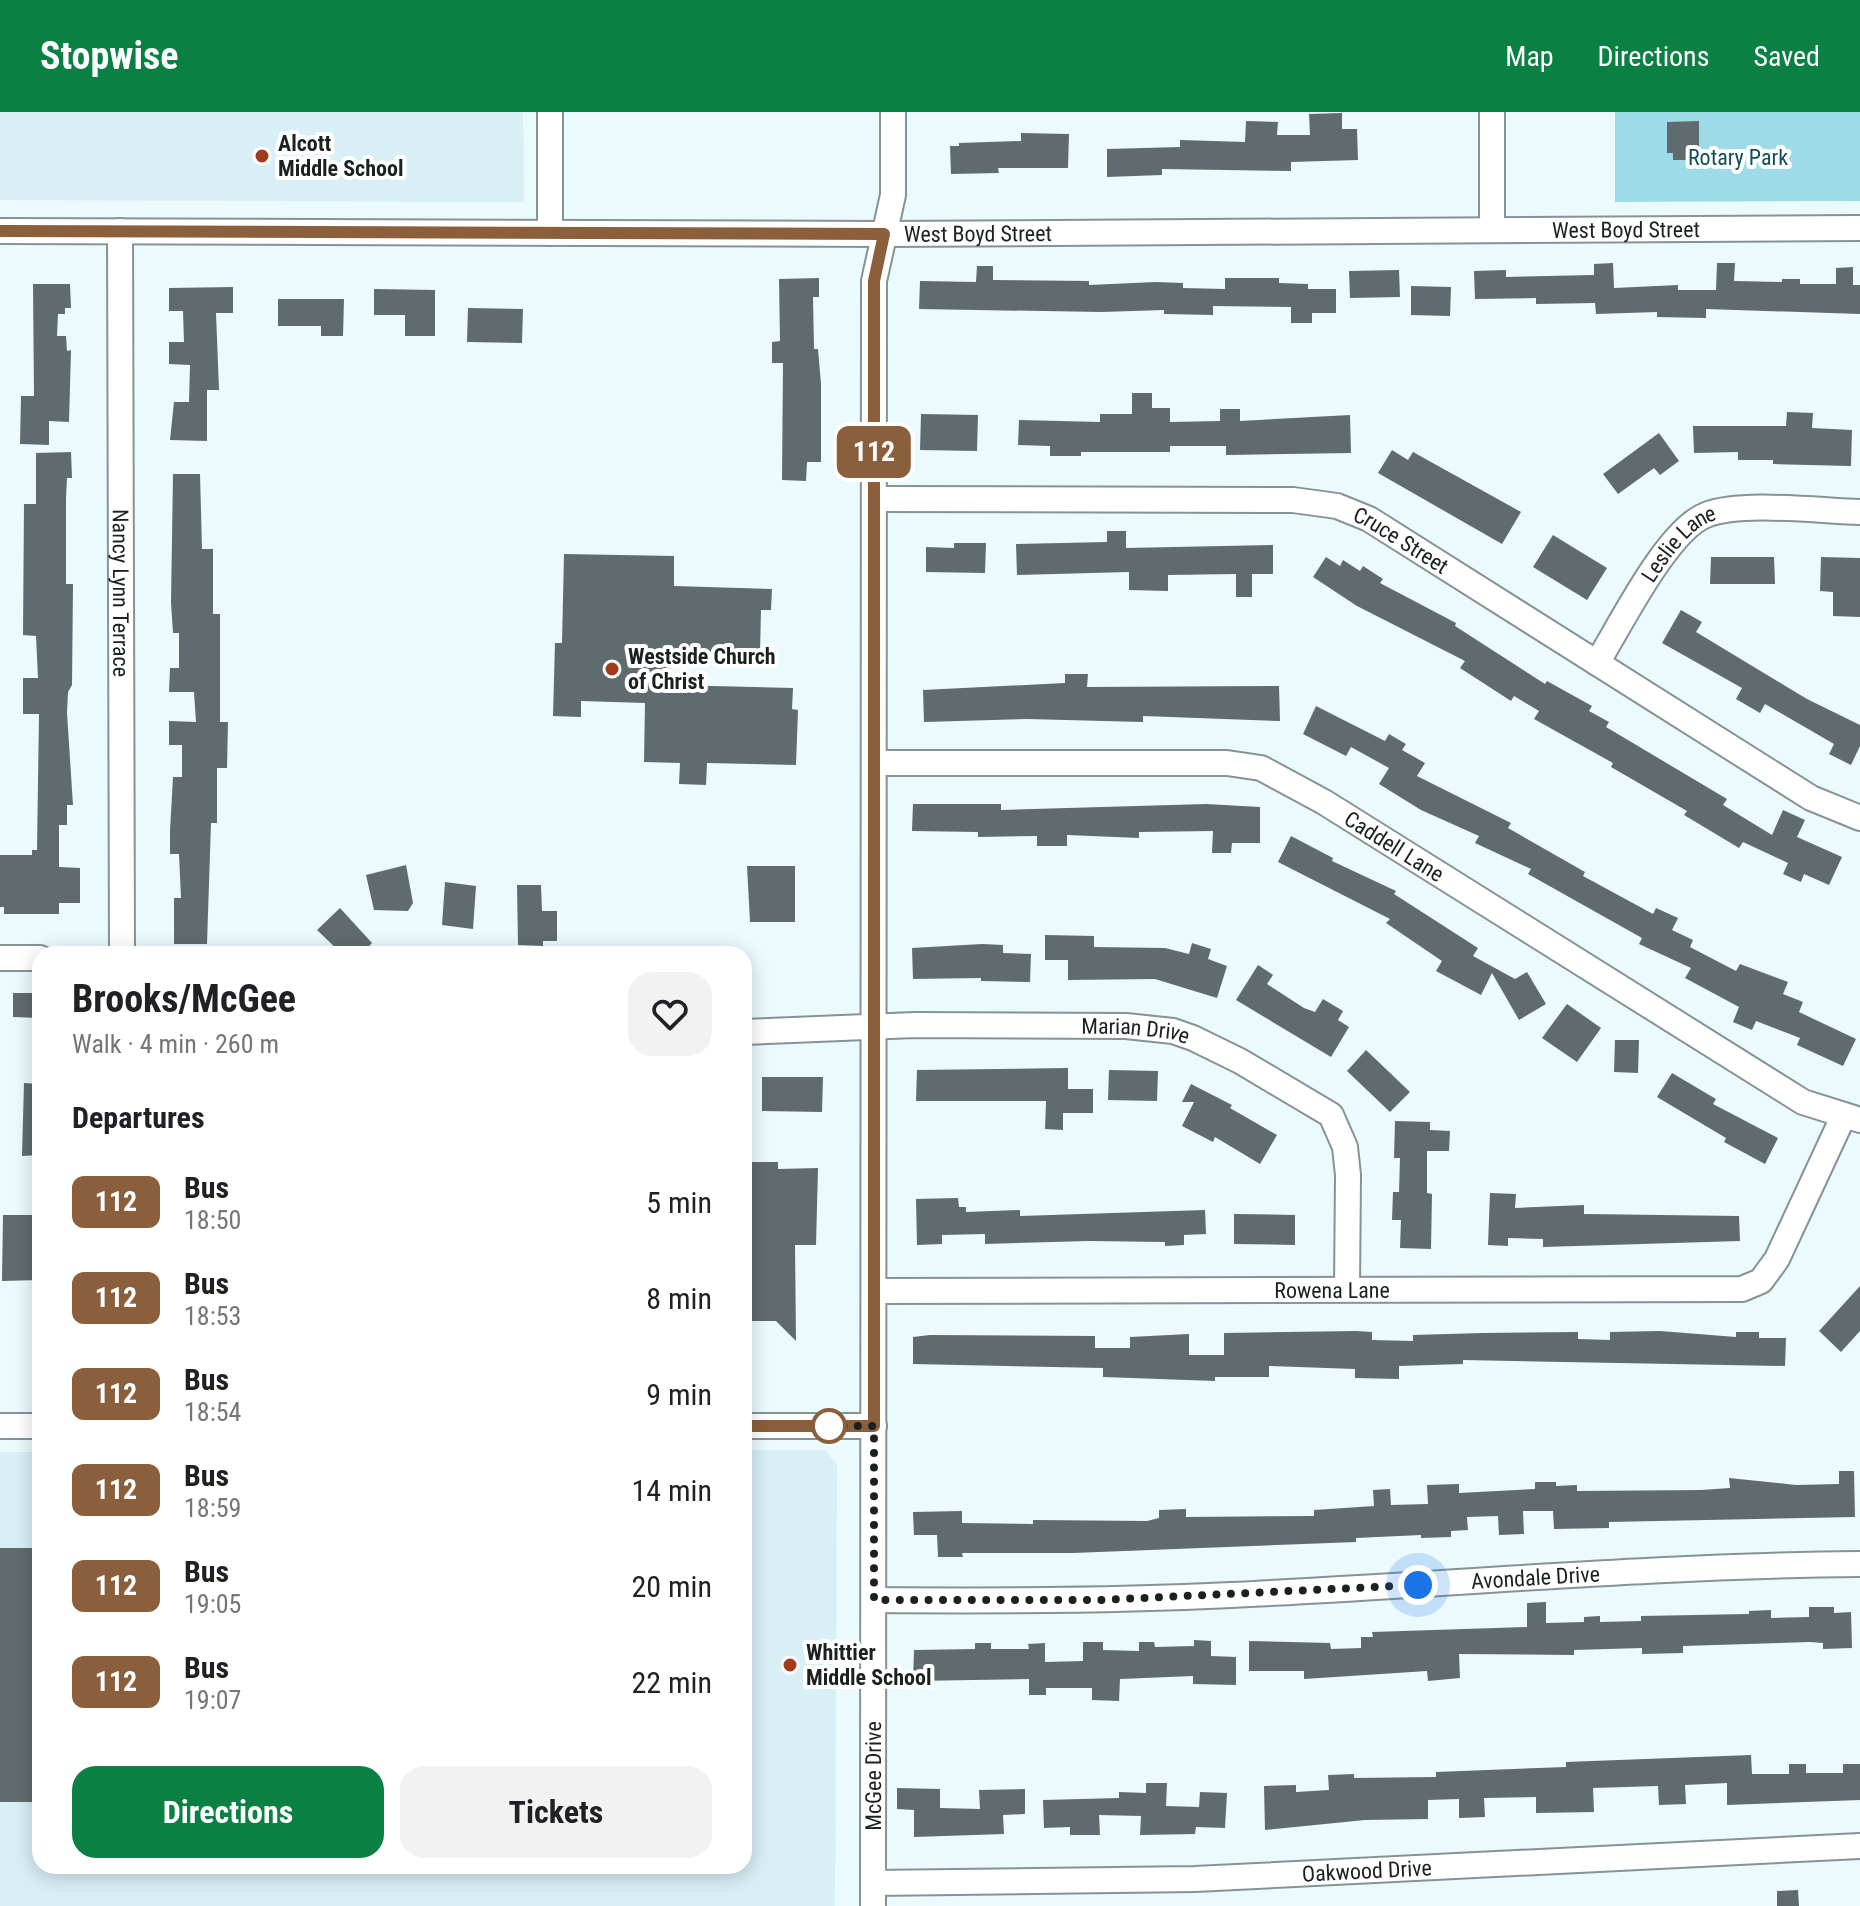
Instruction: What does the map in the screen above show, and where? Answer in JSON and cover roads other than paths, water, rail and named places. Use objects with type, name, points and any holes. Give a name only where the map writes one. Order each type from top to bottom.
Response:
[{"type":"street","points":[[550,112],[550,233]]},
{"type":"street","name":"McGee Drive","points":[[873,1894],[874,281],[893,195],[893,112]]},
{"type":"street","points":[[1492,112],[1492,229]]},
{"type":"street","name":"West Boyd Street","points":[[0,231],[884,234],[1860,228]]},
{"type":"street","name":"Nancy Lynn Terrace","points":[[120,231],[122,946]]},
{"type":"street","name":"Cruce Street","points":[[874,499],[1293,500],[1337,506],[1369,519],[1811,798],[1860,818]]},
{"type":"street","name":"Leslie Lane","points":[[1597,663],[1673,541],[1696,520],[1736,510],[1860,512]]},
{"type":"street","name":"Caddell Lane","points":[[874,763],[1216,763],[1261,768],[1324,802],[1803,1102],[1851,1119]]},
{"type":"street","points":[[0,958],[32,958]]},
{"type":"street","name":"Marian Drive","points":[[752,1032],[915,1025],[1154,1028],[1193,1038],[1240,1061],[1331,1115],[1345,1147],[1348,1175],[1347,1288]]},
{"type":"street","name":"Rowena Lane","points":[[874,1291],[1742,1289],[1785,1265],[1851,1119]]},
{"type":"street","points":[[0,1426],[32,1426]]},
{"type":"street","points":[[752,1426],[874,1426]]},
{"type":"street","name":"Avondale Drive","points":[[874,1600],[1005,1601],[1215,1596],[1627,1570],[1860,1564]]},
{"type":"street","name":"Oakwood Drive","points":[[873,1894],[1860,1846]]},
{"type":"place","name":"Alcott Middle School","points":[[262,156]]},
{"type":"place","name":"Westside Church of Christ","points":[[612,669]]},
{"type":"place","name":"Whittier Middle School","points":[[790,1665]]},
{"type":"park label","name":"Rotary Park","points":[[1738,157]]}]
